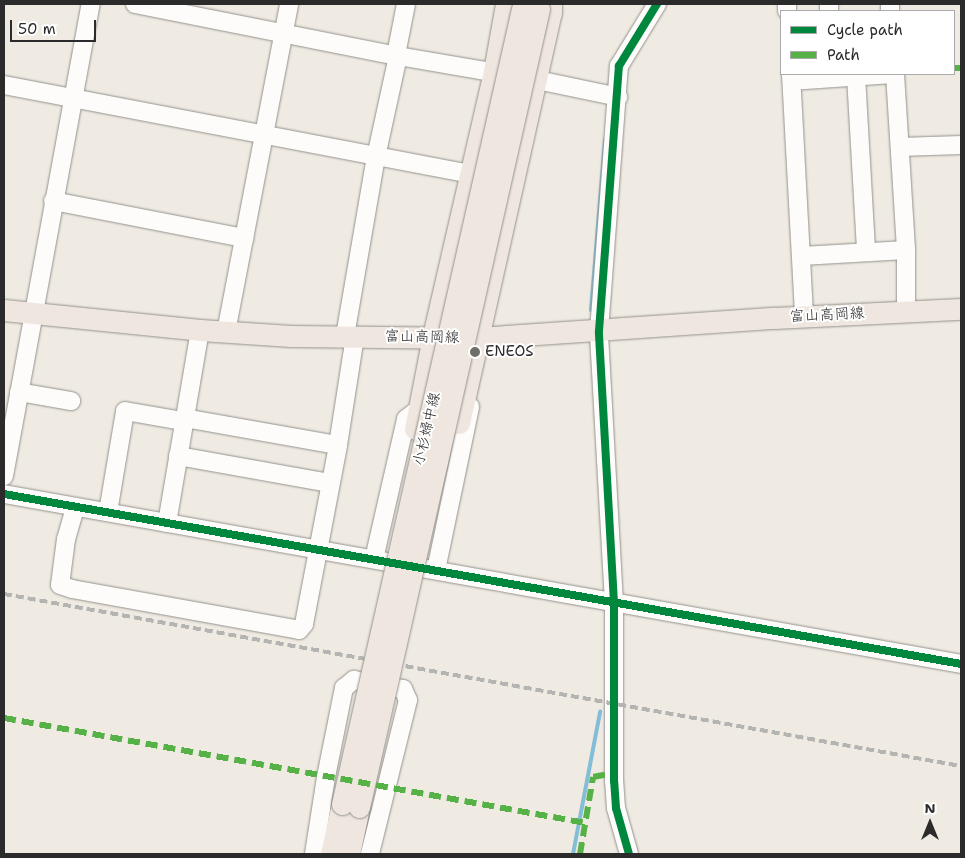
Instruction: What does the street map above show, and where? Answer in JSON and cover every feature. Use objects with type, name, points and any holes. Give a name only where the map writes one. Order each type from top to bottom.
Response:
[{"type":"main road","points":[[530,5],[551,13],[466,392],[387,742],[350,806],[348,726],[417,419],[433,336],[494,71],[530,5]]},
{"type":"main road","name":"小杉婦中線","points":[[331,854],[350,806],[530,5]]},
{"type":"main road","name":"富山高岡線","points":[[4,310],[200,330],[291,336],[433,336],[478,338],[804,316],[961,309]]},
{"type":"main road","name":"小杉婦中線","points":[[349,854],[350,806]]},
{"type":"street","points":[[4,476],[14,390],[33,313],[91,4]]},
{"type":"street","points":[[135,4],[397,55],[494,71],[618,97]]},
{"type":"street","points":[[226,332],[290,4]]},
{"type":"street","points":[[75,508],[66,540],[60,585],[72,589],[299,630],[304,624],[338,445],[350,336],[376,157],[406,4]]},
{"type":"street","points":[[629,854],[616,808],[614,780],[614,603],[598,331],[601,272],[618,97],[619,66],[657,4]]},
{"type":"street","points":[[804,316],[791,77],[876,75]]},
{"type":"street","points":[[895,75],[906,250],[906,312]]},
{"type":"street","points":[[856,76],[866,252]]},
{"type":"street","points":[[4,85],[470,174]]},
{"type":"street","points":[[900,147],[961,145]]},
{"type":"street","points":[[53,201],[244,238]]},
{"type":"street","points":[[802,256],[906,250]]},
{"type":"street","points":[[167,523],[200,330]]},
{"type":"street","points":[[14,390],[71,401]]},
{"type":"street","points":[[436,570],[470,414],[470,402],[466,392]]},
{"type":"street","points":[[108,512],[125,411],[183,421],[190,419],[338,445]]},
{"type":"street","points":[[374,559],[406,419],[417,419]]},
{"type":"street","points":[[178,456],[330,483]]},
{"type":"street","points":[[4,494],[961,664]]},
{"type":"street","points":[[314,854],[326,778],[344,688],[354,680],[403,689],[408,700],[370,854]]},
{"type":"waterway","points":[[591,310],[605,140]]},
{"type":"waterway","points":[[573,854],[600,712]]},
{"type":"railway","points":[[4,594],[961,766]]},
{"type":"marked path","points":[[955,68],[961,68]]},
{"type":"marked path","points":[[4,718],[586,823]]},
{"type":"marked path","points":[[580,854],[593,777],[614,773]]},
{"type":"cycle path","points":[[629,854],[616,808],[614,781],[614,603],[599,331],[619,66],[657,4]]},
{"type":"cycle path","points":[[4,494],[961,664]]},
{"type":"place","name":"ENEOS","points":[[475,352]]}]
